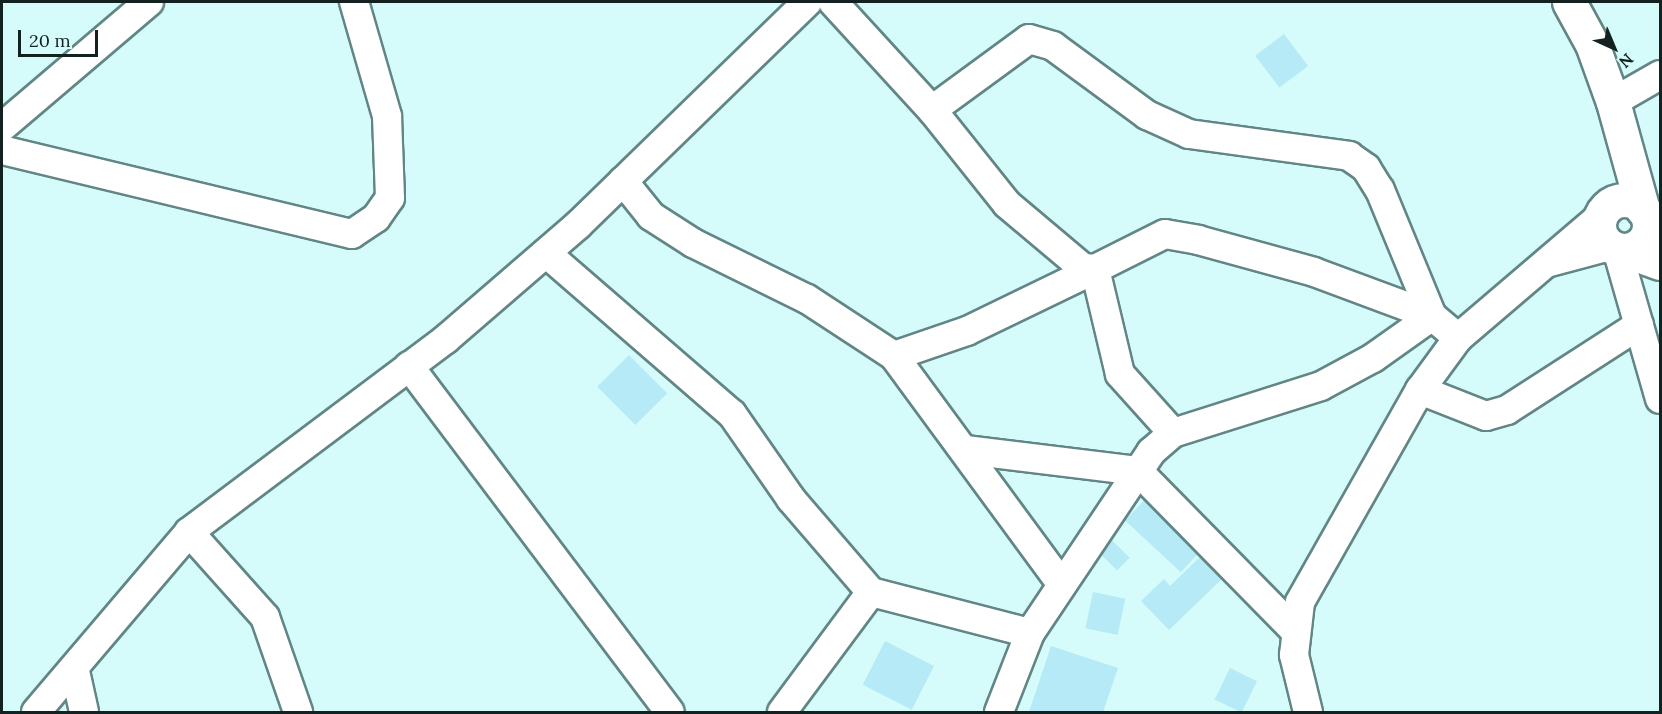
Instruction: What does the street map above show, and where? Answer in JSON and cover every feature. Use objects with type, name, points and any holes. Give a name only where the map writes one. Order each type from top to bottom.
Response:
[{"type":"street","points":[[2,127],[148,2]]},
{"type":"street","points":[[2,150],[352,234],[376,218],[390,198],[387,116],[354,2]]},
{"type":"street","points":[[36,712],[75,671],[189,532],[409,366],[546,253],[807,2]]},
{"type":"street","points":[[833,2],[932,110],[1007,204],[1083,268],[1095,269]]},
{"type":"street","points":[[1569,2],[1592,44],[1613,102],[1626,153],[1627,229],[1639,325],[1660,399]]},
{"type":"street","points":[[932,110],[1029,39],[1053,46],[1147,115],[1189,134],[1349,156],[1365,168],[1380,190],[1432,316]]},
{"type":"street","points":[[1613,102],[1660,75]]},
{"type":"street","points":[[623,181],[651,216],[693,243],[807,299],[894,356],[968,450],[1061,583]]},
{"type":"street","points":[[1627,229],[1660,263]]},
{"type":"street","points":[[1308,712],[1298,684],[1293,629],[1300,602],[1420,390],[1458,338],[1540,265],[1627,229]]},
{"type":"street","points":[[894,356],[967,331],[1165,234],[1314,272],[1432,316],[1458,338]]},
{"type":"street","points":[[546,253],[732,414],[791,499],[872,592],[1030,633]]},
{"type":"street","points":[[1095,269],[1120,374],[1173,434]]},
{"type":"street","points":[[999,712],[1030,633],[1061,583],[1138,471],[1173,434],[1321,386],[1373,358],[1432,316]]},
{"type":"street","points":[[1420,390],[1486,416],[1507,410],[1639,325]]},
{"type":"street","points":[[409,366],[670,712]]},
{"type":"street","points":[[968,450],[1138,471],[1293,629]]},
{"type":"street","points":[[189,532],[265,617],[298,712]]},
{"type":"street","points":[[782,712],[872,592]]},
{"type":"street","points":[[55,712],[75,671]]},
{"type":"street","points":[[75,671],[84,712]]},
{"type":"building","points":[[1284,34],[1308,66],[1279,88],[1255,56]]},
{"type":"building","points":[[629,355],[667,393],[635,425],[597,387]]},
{"type":"building","points":[[1147,497],[1203,549],[1181,572],[1125,520]]},
{"type":"building","points":[[1112,540],[1130,558],[1117,570],[1099,553]]},
{"type":"building","points":[[1202,555],[1224,577],[1169,630],[1141,601],[1164,579],[1170,586]]},
{"type":"building","points":[[1093,592],[1125,599],[1118,635],[1085,628]]},
{"type":"building","points":[[885,641],[934,666],[912,710],[863,685]]},
{"type":"building","points":[[1051,646],[1118,668],[1103,712],[1029,712]]},
{"type":"building","points":[[1230,668],[1257,681],[1242,712],[1215,699]]}]
